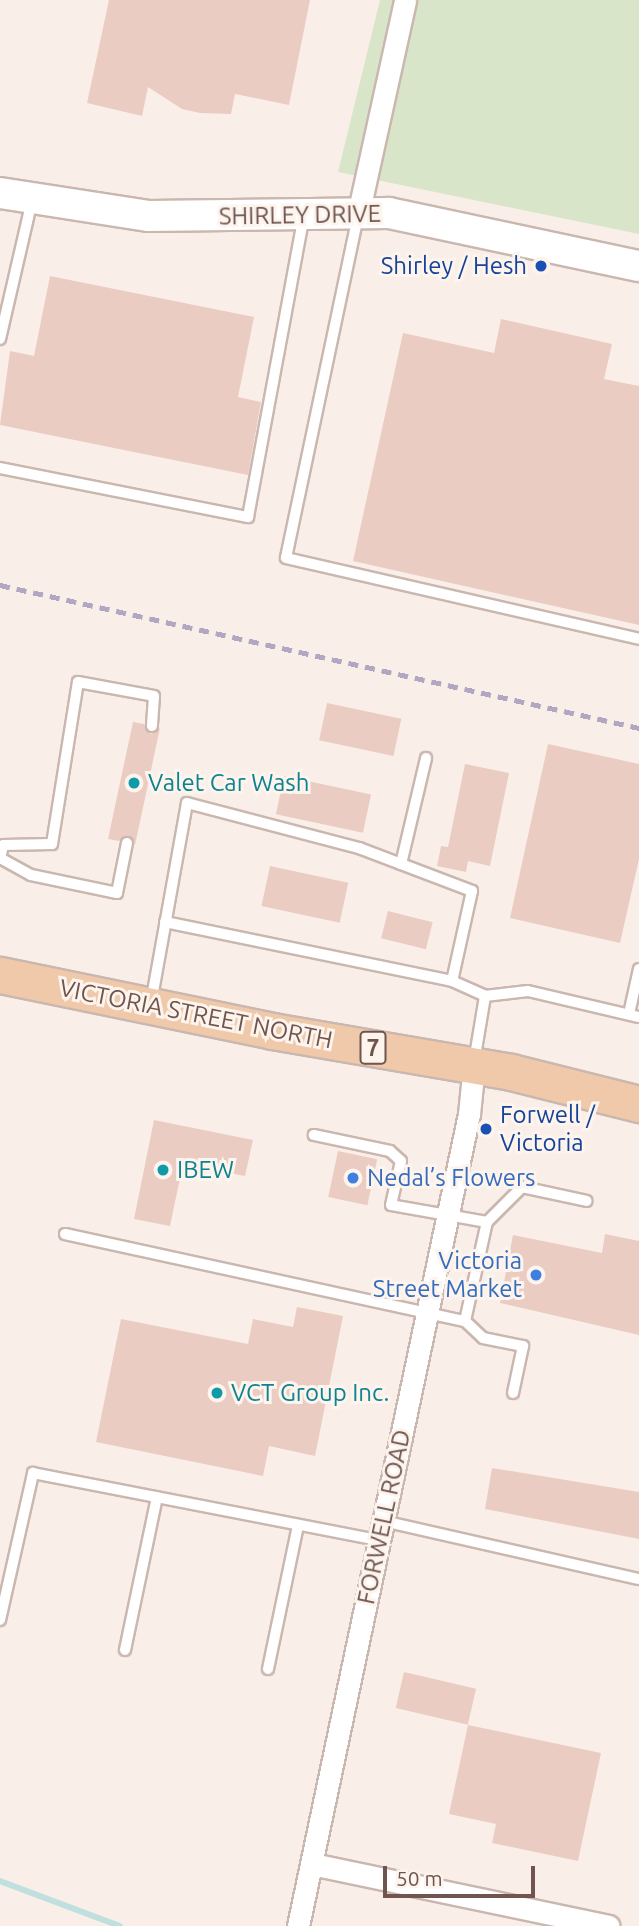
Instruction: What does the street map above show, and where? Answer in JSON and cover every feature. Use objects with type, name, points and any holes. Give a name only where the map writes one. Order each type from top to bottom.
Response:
[{"type":"main road","name":"VICTORIA STREET NORTH","points":[[0,975],[150,1006],[474,1065],[639,1104]]},
{"type":"street","points":[[359,210],[405,0]]},
{"type":"street","name":"SHIRLEY DRIVE","points":[[0,193],[149,216],[359,210],[465,227],[639,266]]},
{"type":"street","name":"FORWELL ROAD","points":[[298,1926],[447,1215],[474,1065]]},
{"type":"street","points":[[312,1864],[609,1926]]},
{"type":"lane","points":[[0,339],[33,200]]},
{"type":"lane","points":[[359,210],[286,558],[639,639]]},
{"type":"lane","points":[[0,468],[248,517],[304,213]]},
{"type":"lane","points":[[127,843],[117,893],[31,875],[0,858],[3,845],[52,844],[78,682],[154,696],[152,726]]},
{"type":"lane","points":[[401,864],[426,758]]},
{"type":"lane","points":[[150,1006],[187,803],[359,848],[472,891],[452,981]]},
{"type":"lane","points":[[165,922],[452,981],[485,996],[528,991],[634,1016],[639,969]]},
{"type":"lane","points":[[474,1065],[485,996]]},
{"type":"lane","points":[[314,1135],[390,1151],[401,1161],[391,1205],[487,1222]]},
{"type":"lane","points":[[466,1321],[487,1222],[522,1187],[587,1201]]},
{"type":"lane","points":[[65,1234],[466,1321],[483,1338],[523,1346],[513,1392]]},
{"type":"lane","points":[[0,1620],[33,1473],[298,1525],[381,1531],[639,1579]]},
{"type":"lane","points":[[125,1650],[157,1497]]},
{"type":"lane","points":[[268,1669],[298,1525]]},
{"type":"green space","points":[[380,0],[639,0],[639,234],[338,172]]},
{"type":"building","points":[[109,0],[310,0],[289,105],[235,94],[231,114],[200,113],[182,109],[148,87],[142,116],[87,103]]},
{"type":"building","points":[[50,276],[254,317],[238,397],[261,402],[248,475],[0,425],[10,351],[34,356]]},
{"type":"building","points":[[501,319],[612,344],[604,379],[639,386],[639,625],[353,561],[403,333],[494,353]]},
{"type":"building","points":[[327,703],[401,719],[393,756],[319,740]]},
{"type":"building","name":"Valet Car Wash","points":[[133,722],[144,724],[151,734],[160,728],[135,845],[129,836],[119,841],[108,839]]},
{"type":"building","points":[[548,744],[639,764],[639,859],[620,943],[510,918]]},
{"type":"building","points":[[465,764],[509,773],[490,866],[468,861],[466,872],[437,866],[441,846],[448,847]]},
{"type":"building","points":[[284,776],[371,795],[363,833],[276,814]]},
{"type":"building","points":[[270,866],[348,883],[340,923],[261,906]]},
{"type":"building","points":[[388,911],[433,922],[426,949],[381,938]]},
{"type":"building","name":"IBEW","points":[[154,1120],[253,1140],[245,1176],[183,1164],[170,1226],[134,1219]]},
{"type":"building","name":"Nedal’s Flowers","points":[[338,1151],[377,1159],[367,1205],[328,1197]]},
{"type":"building","points":[[605,1234],[639,1241],[639,1335],[500,1303],[513,1235],[602,1253]]},
{"type":"building","name":"VCT Group Inc.","points":[[297,1307],[343,1316],[315,1456],[269,1446],[263,1476],[96,1442],[121,1319],[248,1344],[253,1319],[293,1327]]},
{"type":"building","points":[[492,1468],[639,1492],[639,1539],[485,1509]]},
{"type":"building","points":[[404,1672],[476,1689],[468,1725],[396,1708]]},
{"type":"building","points":[[468,1725],[601,1753],[578,1861],[492,1843],[496,1824],[449,1814]]},
{"type":"waterway","points":[[0,1881],[120,1926]]},
{"type":"railway","points":[[0,585],[639,728]]},
{"type":"place","name":"Shirley / Hesh","points":[[541,266]]},
{"type":"place","name":"Valet Car Wash","points":[[134,783]]},
{"type":"place","name":"Forwell / Victoria","points":[[486,1129]]},
{"type":"place","name":"IBEW","points":[[163,1170]]},
{"type":"place","name":"Nedal’s Flowers","points":[[353,1178]]},
{"type":"place","name":"Victoria Street Market","points":[[536,1275]]},
{"type":"place","name":"VCT Group Inc.","points":[[217,1393]]}]
